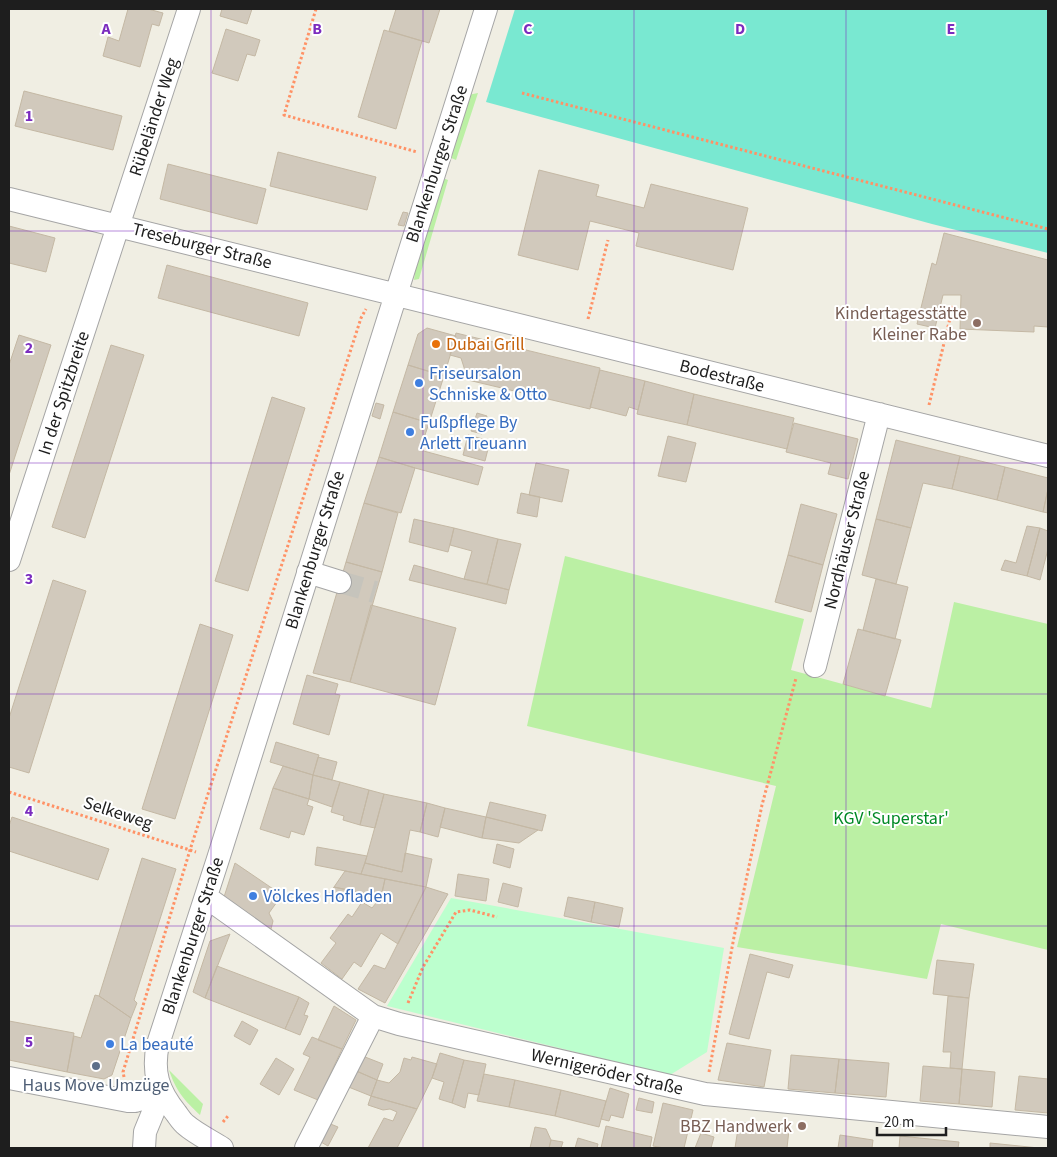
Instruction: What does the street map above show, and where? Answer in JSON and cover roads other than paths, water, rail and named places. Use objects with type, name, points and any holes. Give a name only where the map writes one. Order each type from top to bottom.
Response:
[{"type":"street","name":"Rübeländer Weg","points":[[119,226],[189,9]]},
{"type":"street","name":"Blankenburger Straße","points":[[161,1092],[156,1073],[158,1044],[206,898],[308,572],[386,292],[440,158],[486,9]]},
{"type":"street","name":"Treseburger Straße","points":[[9,199],[386,292]]},
{"type":"street","name":"In der Spitzbreite","points":[[9,560],[119,226]]},
{"type":"street","name":"Bodestraße","points":[[386,292],[1048,456]]},
{"type":"street","name":"Nordhäuser Straße","points":[[815,666],[879,414]]},
{"type":"street","points":[[308,572],[340,582]]},
{"type":"street","name":"Wernigeröder Straße","points":[[206,898],[373,1016],[399,1024],[705,1094],[1048,1127]]},
{"type":"street","points":[[306,1148],[373,1016]]},
{"type":"street","points":[[9,1078],[128,1101],[135,1101],[161,1092]]},
{"type":"street","points":[[144,1148],[145,1132],[161,1092]]},
{"type":"street","points":[[161,1092],[186,1125],[222,1148]]},
{"type":"tunnel","points":[[340,582],[375,592]]},
{"type":"place","name":"Kindertagesstätte Kleiner Rabe","points":[[977,323]]},
{"type":"place","name":"Dubai Grill","points":[[436,344]]},
{"type":"place","name":"Friseursalon Schniske & Otto","points":[[419,383]]},
{"type":"place","name":"Fußpflege By Arlett Treuann","points":[[410,432]]},
{"type":"place","name":"Völckes Hofladen","points":[[253,896]]},
{"type":"place","name":"La beauté","points":[[110,1044]]},
{"type":"place","name":"Haus Move Umzüge","points":[[96,1066]]},
{"type":"place","name":"BBZ Handwerk","points":[[802,1126]]},
{"type":"park label","name":"KGV 'Superstar'","points":[[891,818]]}]
